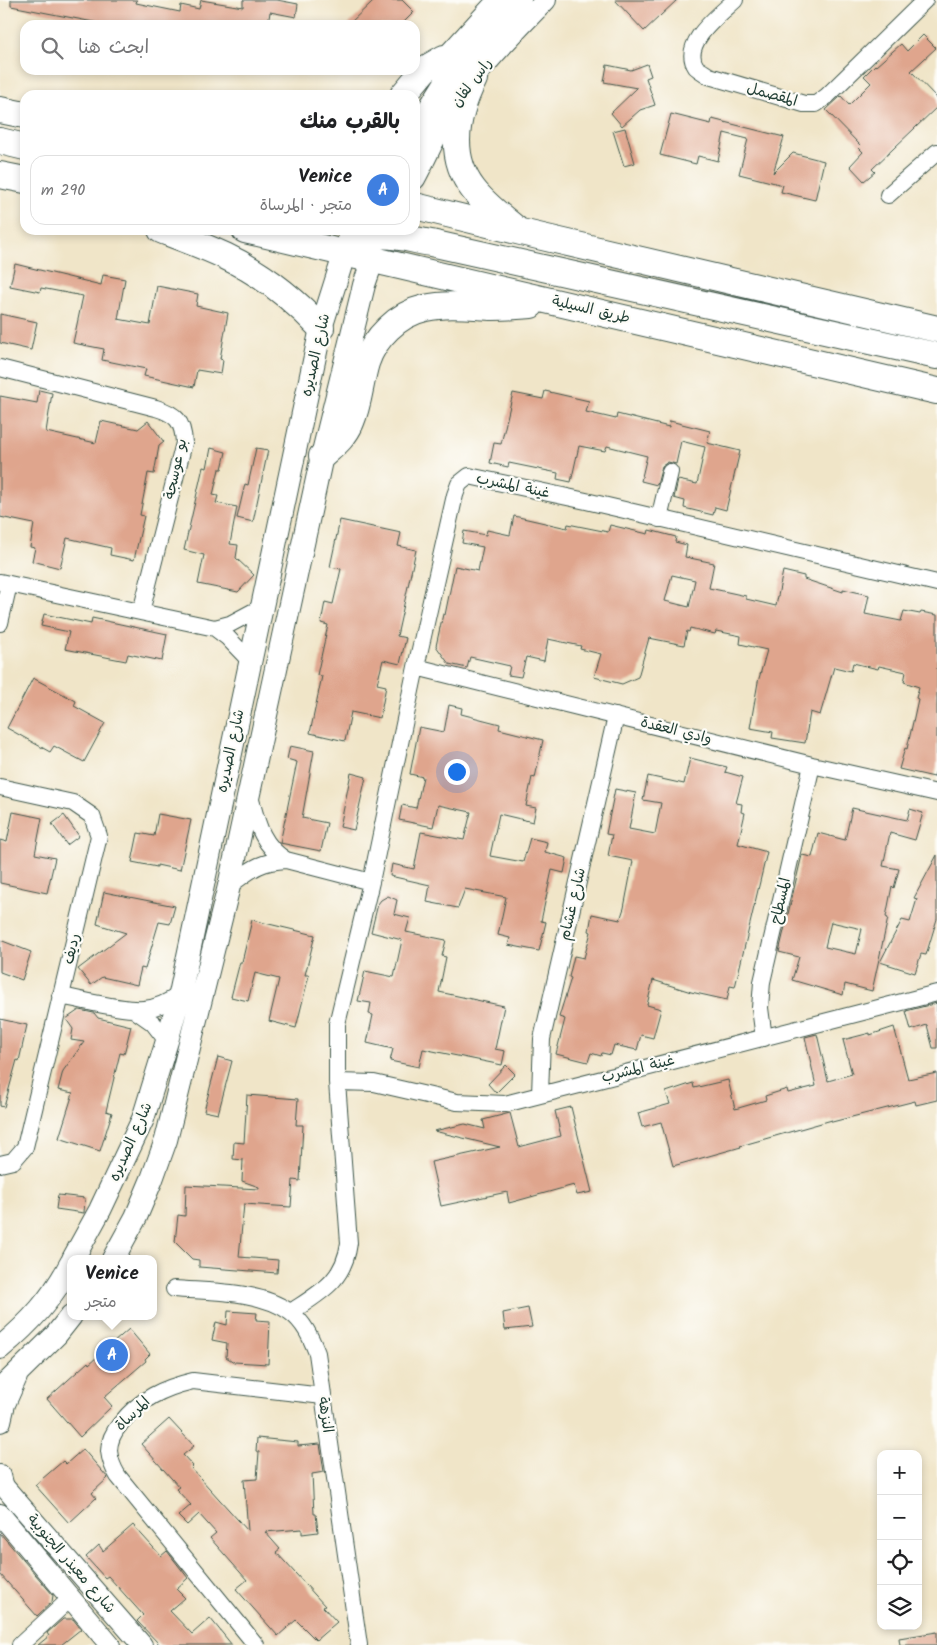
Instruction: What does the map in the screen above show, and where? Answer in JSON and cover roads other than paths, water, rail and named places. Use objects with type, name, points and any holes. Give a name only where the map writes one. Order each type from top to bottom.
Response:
[{"type":"main road","points":[[420,127],[448,82],[474,48],[518,0]]},
{"type":"main road","points":[[407,90],[426,69],[444,58]]},
{"type":"main road","points":[[474,79],[460,109],[457,125],[457,140],[461,163],[473,189],[487,204],[521,232]]},
{"type":"main road","points":[[0,110],[20,115]]},
{"type":"main road","points":[[0,141],[20,146]]},
{"type":"main road","points":[[0,175],[20,179]]},
{"type":"main road","points":[[420,207],[937,329]]},
{"type":"main road","points":[[173,235],[227,257],[260,276],[305,311],[321,328]]},
{"type":"main road","name":"طريق السيلية","points":[[314,235],[369,239],[551,301],[937,391]]},
{"type":"main road","points":[[369,239],[451,247],[937,356]]},
{"type":"main road","name":"شارع الصديره","points":[[75,1255],[100,1210],[138,1131],[148,1106],[167,1041],[180,994],[260,608],[321,328],[369,239]]},
{"type":"main road","name":"شارع الصديره","points":[[115,1255],[139,1209],[166,1140],[229,886],[322,456],[364,285],[369,239]]},
{"type":"main road","points":[[322,456],[337,443],[351,423],[367,362],[374,347],[394,323],[423,308],[457,304],[485,307],[514,307],[551,301]]},
{"type":"main road","points":[[2,1346],[26,1325],[58,1287],[67,1270]]},
{"type":"main road","points":[[0,1390],[9,1370],[56,1335],[68,1320]]},
{"type":"main road","points":[[0,1421],[10,1388],[9,1359],[19,1343],[26,1325]]},
{"type":"street","points":[[420,90],[444,58],[498,0]]},
{"type":"street","name":"راس لفان","points":[[420,169],[449,114],[474,79],[498,50],[546,0]]},
{"type":"street","name":"المقصمل","points":[[735,0],[697,38],[692,53],[696,67],[709,76],[804,104],[816,104],[826,96],[925,0]]},
{"type":"street","points":[[888,195],[937,152]]},
{"type":"street","name":"بو عوسجة","points":[[0,368],[156,408],[168,412],[178,419],[183,430],[184,442],[141,612]]},
{"type":"street","points":[[659,519],[670,472]]},
{"type":"street","name":"غينة المشرب","points":[[291,1312],[332,1283],[341,1271],[347,1257],[349,1243],[336,1082],[337,1024],[371,882],[454,494],[459,484],[469,476],[937,583]]},
{"type":"street","points":[[0,622],[5,583],[215,628],[227,636],[250,662]]},
{"type":"street","points":[[215,628],[230,624],[260,608]]},
{"type":"street","name":"وادي العقدة","points":[[416,667],[812,765],[937,793]]},
{"type":"street","name":"شارع غشام","points":[[540,1094],[542,1039],[616,716]]},
{"type":"street","name":"المسطاح","points":[[764,1038],[760,1008],[762,982],[812,765]]},
{"type":"street","name":"رديف","points":[[0,787],[73,803],[92,816],[99,836],[25,1147],[13,1161],[0,1164]]},
{"type":"street","points":[[249,794],[261,835],[271,849],[286,860]]},
{"type":"street","points":[[229,886],[258,865],[270,861],[286,860],[371,882]]},
{"type":"street","name":"غينة المشرب","points":[[336,1082],[374,1083],[457,1102],[505,1104],[937,993]]},
{"type":"street","points":[[60,996],[133,1010],[158,1006],[169,1002],[180,994]]},
{"type":"street","points":[[133,1010],[153,1023],[167,1041]]},
{"type":"street","name":"النزهة","points":[[174,1289],[247,1296],[271,1301],[291,1312],[308,1331],[317,1353],[359,1645]]},
{"type":"street","name":"المرساة","points":[[256,1645],[118,1476],[111,1464],[109,1449],[113,1433],[138,1405],[152,1395],[178,1384],[193,1381],[322,1396]]},
{"type":"street","name":"شارع معيذر الجنوبية","points":[[1,1481],[142,1645]]},
{"type":"street","name":"شارع معيذر الجنوبية","points":[[0,1514],[110,1645]]},
{"type":"street","points":[[20,1645],[71,1598]]},
{"type":"place","name":"Venice","points":[[112,1355]]}]
